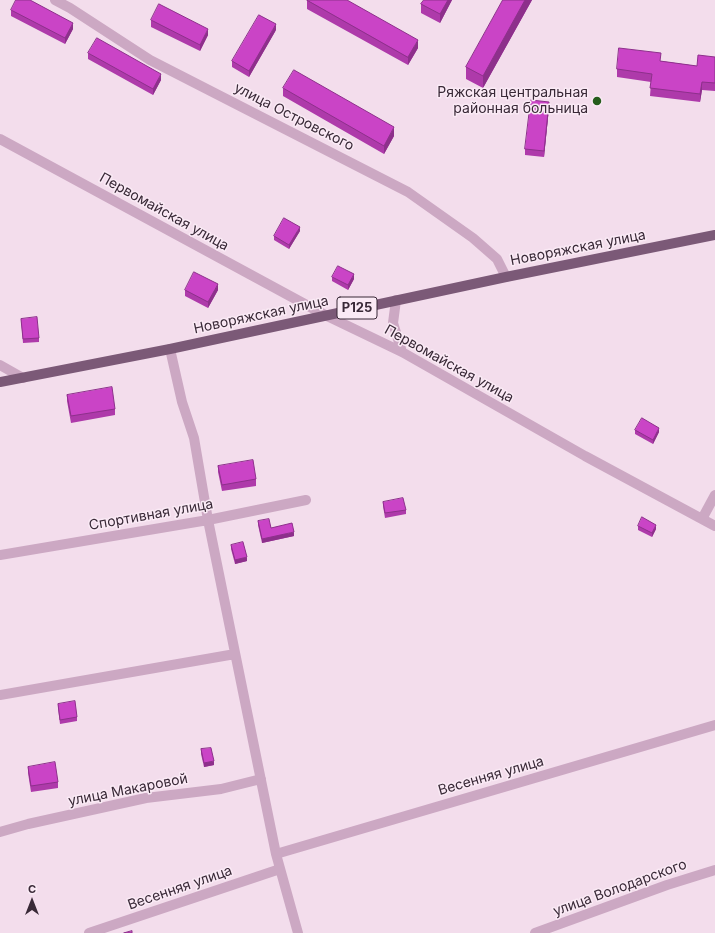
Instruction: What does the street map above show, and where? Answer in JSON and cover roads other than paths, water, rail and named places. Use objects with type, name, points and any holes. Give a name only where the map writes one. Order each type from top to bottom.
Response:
[{"type":"main road","name":"Новоряжская улица","points":[[0,382],[170,349],[506,276],[715,235]]},
{"type":"street","name":"улица Островского","points":[[55,0],[70,8],[150,60],[408,192],[473,238],[497,259],[506,276]]},
{"type":"street","name":"Первомайская улица","points":[[0,138],[325,315],[402,352],[586,456],[715,526]]},
{"type":"street","points":[[396,300],[393,323],[402,352]]},
{"type":"street","points":[[170,349],[182,402],[194,438],[208,520],[276,854],[298,933]]},
{"type":"street","points":[[0,365],[23,378]]},
{"type":"street","points":[[702,519],[715,495]]},
{"type":"street","name":"Спортивная улица","points":[[0,555],[208,520],[306,500]]},
{"type":"street","points":[[0,695],[235,654]]},
{"type":"street","name":"Весенняя улица","points":[[276,854],[715,725]]},
{"type":"street","name":"улица Макаровой","points":[[0,832],[28,824],[146,798],[221,789],[261,779]]},
{"type":"street","name":"Весенняя улица","points":[[89,933],[280,869]]},
{"type":"street","name":"улица Володарского","points":[[535,933],[667,885],[715,870]]},
{"type":"place","name":"Ряжская центральная районная больница","points":[[597,101]]}]
